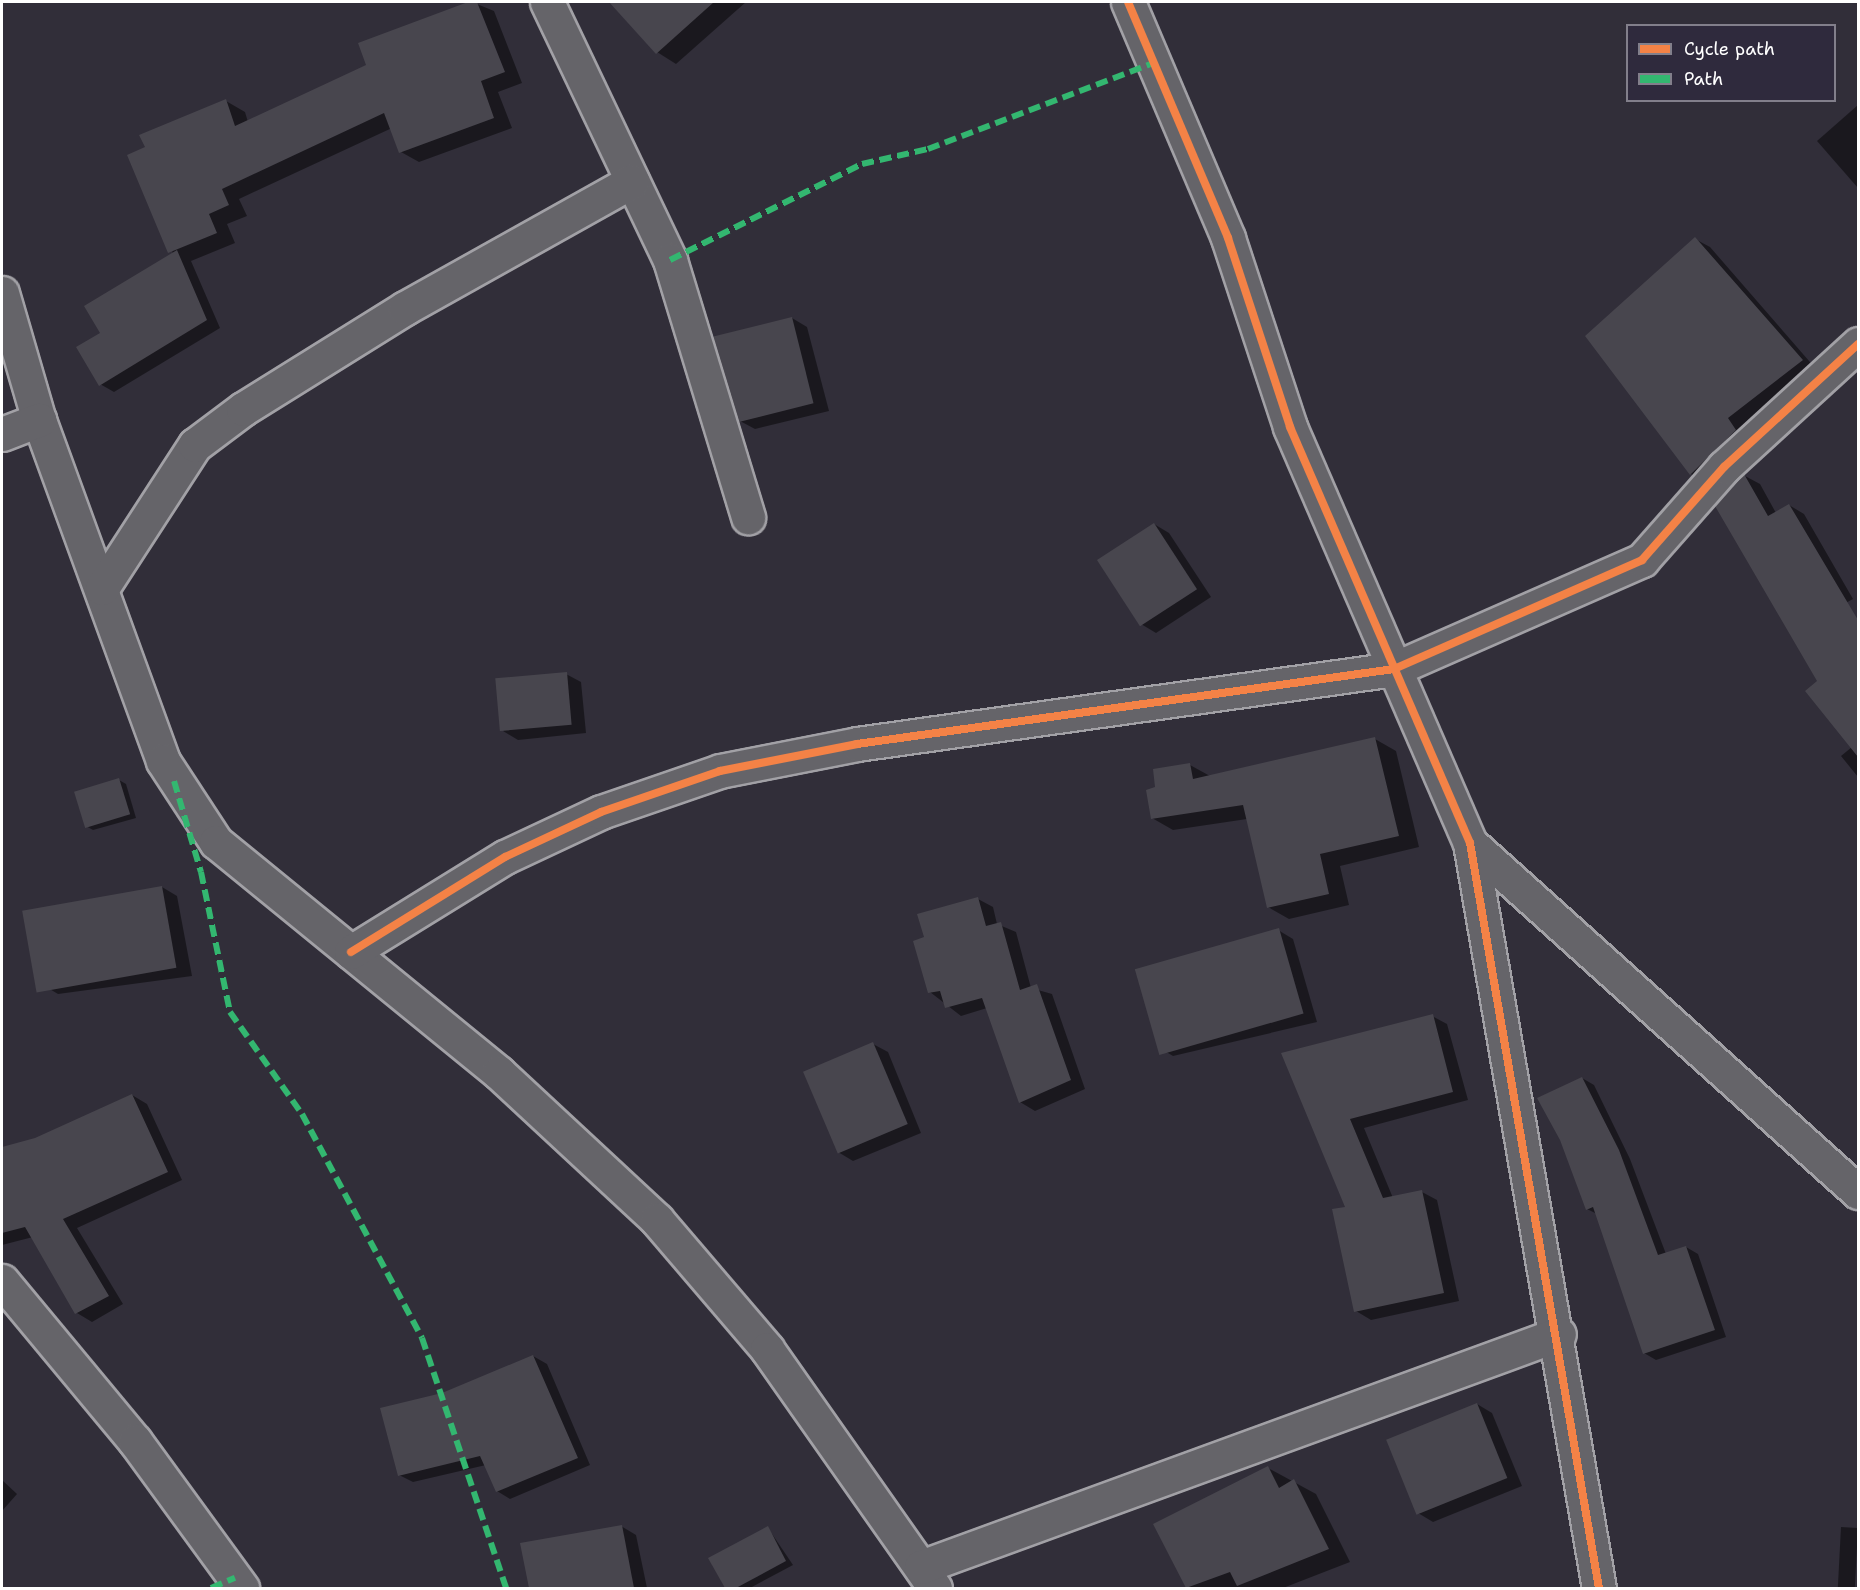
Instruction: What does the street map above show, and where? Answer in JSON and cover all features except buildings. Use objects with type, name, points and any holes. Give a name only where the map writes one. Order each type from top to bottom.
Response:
[{"type":"street","points":[[547,2],[670,260],[748,517]]},
{"type":"street","points":[[1128,2],[1228,238],[1290,427],[1470,843],[1559,1334],[1599,1588]]},
{"type":"street","points":[[102,588],[195,445],[243,409],[405,308],[632,181]]},
{"type":"street","points":[[2,293],[39,420],[174,781],[216,842],[499,1073],[657,1220],[767,1349],[928,1578],[1559,1334]]},
{"type":"street","points":[[351,952],[505,857],[601,812],[720,771],[857,744],[1394,669],[1642,560],[1724,466],[1858,344]]},
{"type":"street","points":[[2,434],[39,420]]},
{"type":"street","points":[[1470,843],[1858,1192]]},
{"type":"street","points":[[2,1281],[135,1441],[242,1588]]},
{"type":"marked path","points":[[670,260],[862,164],[928,149],[1156,62]]},
{"type":"marked path","points":[[174,781],[201,872],[230,1012],[302,1114],[422,1338],[506,1588]]},
{"type":"marked path","points":[[211,1588],[235,1578]]},
{"type":"cycle path","points":[[1128,2],[1228,238],[1290,427],[1470,843],[1599,1588]]},
{"type":"cycle path","points":[[351,952],[505,857],[601,812],[720,771],[857,744],[1394,669],[1642,560],[1724,467],[1858,344]]}]
